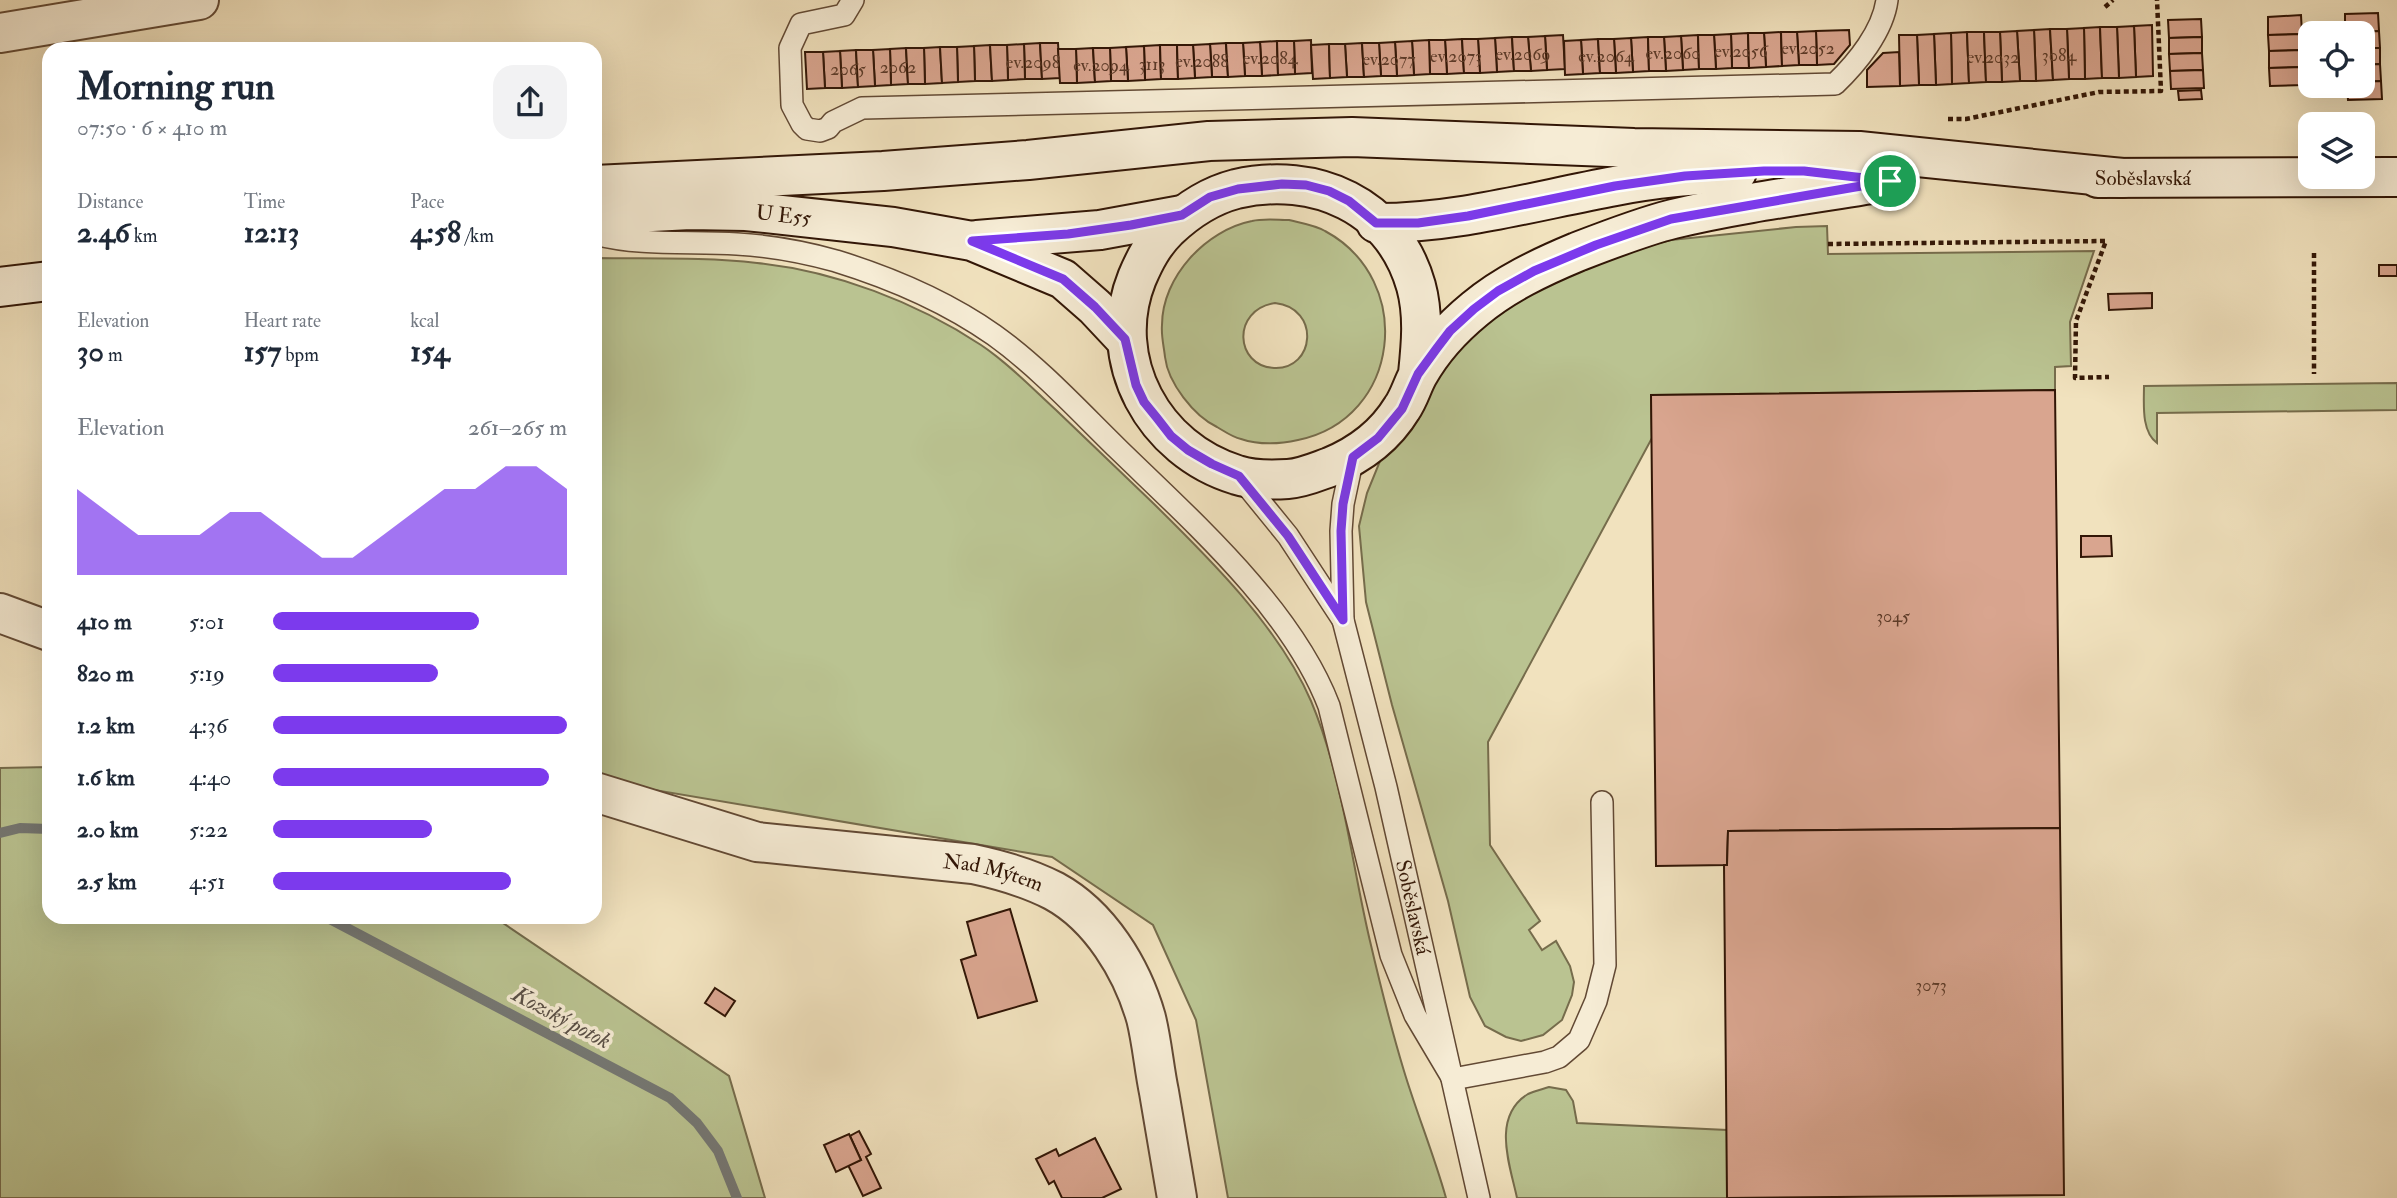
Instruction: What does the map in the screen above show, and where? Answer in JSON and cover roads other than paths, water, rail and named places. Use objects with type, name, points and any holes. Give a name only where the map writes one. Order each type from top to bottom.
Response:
[{"type":"main road","points":[[0,33],[199,0]]},
{"type":"main road","points":[[602,185],[883,171],[1028,160],[1209,141],[1352,137],[1620,147],[1859,151],[2122,178]]},
{"type":"main road","name":"Soběslavská","points":[[1376,223],[1418,223],[1468,216],[1615,186],[1685,176],[1764,171],[1804,171],[1890,181],[2397,177]]},
{"type":"main road","name":"Soběslavská","points":[[1418,374],[1422,338],[1420,307],[1416,285],[1406,261],[1393,241],[1376,223],[1349,201],[1329,191],[1306,185],[1282,184],[1238,189],[1210,197],[1182,215],[1149,251],[1132,291],[1125,339],[1136,385],[1144,402],[1171,436],[1188,450],[1239,476],[1292,479],[1353,457],[1378,438],[1402,409],[1418,374],[1450,331],[1498,291],[1534,271],[1671,219],[1890,181]]},
{"type":"main road","name":"U E55","points":[[602,215],[690,210],[746,211],[892,226],[972,241]]},
{"type":"main road","points":[[972,241],[1100,230],[1182,215]]},
{"type":"main road","points":[[972,241],[1063,279],[1095,307],[1125,339]]},
{"type":"main road","points":[[0,287],[42,282]]},
{"type":"main road","points":[[0,613],[42,628]]},
{"type":"main road","name":"Nad Mýtem","points":[[602,794],[757,842],[960,863],[1002,871],[1033,881],[1067,900],[1100,930],[1117,952],[1134,986],[1146,1019],[1177,1198]]},
{"type":"lane","points":[[853,0],[844,15],[801,23],[790,48],[792,105],[802,124],[813,131],[828,128],[833,122],[862,108],[1835,84],[1856,64],[1872,37],[1887,0]]},
{"type":"lane","points":[[602,236],[640,242],[736,244],[793,251],[835,261],[916,292],[957,312],[995,336],[1064,395],[1153,482],[1239,570],[1280,620],[1321,685],[1329,706],[1391,955],[1415,1015],[1453,1079],[1545,1062],[1559,1057],[1578,1040],[1596,1001],[1605,965],[1602,802]]},
{"type":"lane","name":"Soběslavská","points":[[1353,457],[1342,517],[1343,620],[1386,787],[1479,1198]]},
{"type":"lane","name":"Soběslavská","points":[[1239,476],[1288,536],[1343,620]]},
{"type":"waterway","name":"Kozský potok","points":[[0,833],[20,828],[42,829]]},
{"type":"waterway","name":"Kozský potok","points":[[339,924],[670,1098],[697,1123],[718,1151],[737,1198]]}]
